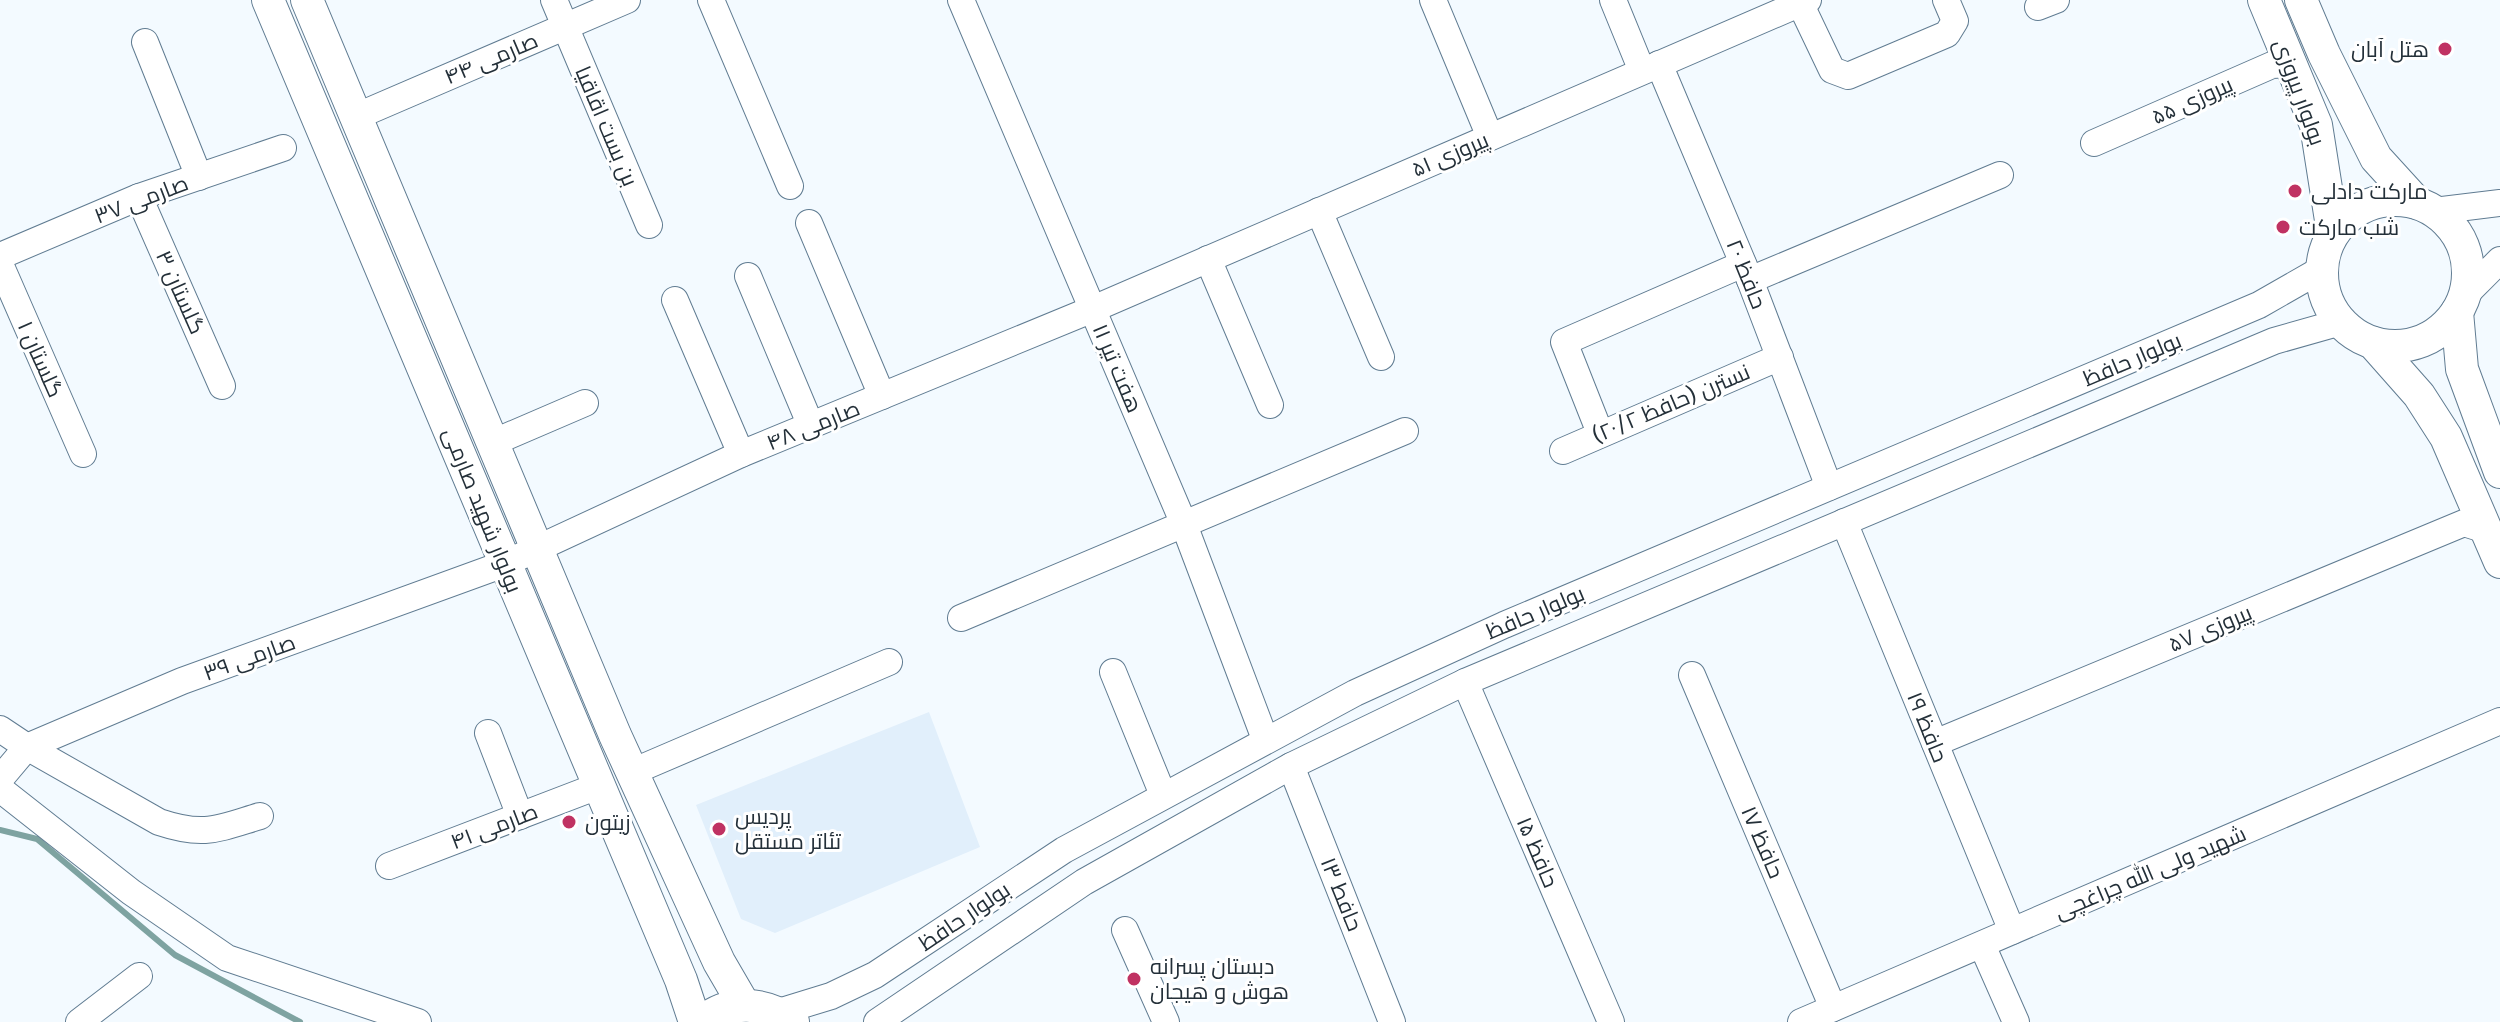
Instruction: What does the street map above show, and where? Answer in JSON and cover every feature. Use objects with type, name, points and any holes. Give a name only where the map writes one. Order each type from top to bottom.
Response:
[{"type":"main road","name":"بولوار شهید صارمی","points":[[268,0],[681,980],[695,1022]]},
{"type":"main road","name":"بولوار شهید صارمی","points":[[307,0],[632,772],[719,962],[744,1005]]},
{"type":"main road","name":"بولوار پیروزی","points":[[2264,0],[2316,125],[2333,233]]},
{"type":"main road","name":"بولوار پیروزی","points":[[2301,0],[2376,158],[2425,207]]},
{"type":"main road","points":[[2500,472],[2462,369],[2461,303],[2468,276],[2463,248],[2449,223],[2425,207],[2388,200],[2361,208],[2333,233],[2322,269],[2323,289],[2341,322],[2373,343],[2419,395],[2446,437],[2500,562]]},
{"type":"main road","points":[[2373,343],[2392,346],[2420,341],[2444,327],[2461,303]]},
{"type":"main road","points":[[702,1022],[726,1008],[744,1005],[786,1017]]},
{"type":"street","name":"بن بست اقاقیا","points":[[554,0],[649,225]]},
{"type":"street","name":"صارمی ۴۴","points":[[355,117],[627,0]]},
{"type":"street","points":[[711,0],[790,186]]},
{"type":"street","name":"هفت تیر ۱۱","points":[[961,0],[1183,522],[1265,739]]},
{"type":"street","points":[[1433,0],[1490,137]]},
{"type":"street","name":"حافظ ۲۰","points":[[1613,0],[1651,67],[1747,272],[1829,487]]},
{"type":"street","points":[[1804,2],[1832,70],[1848,76],[1947,34],[1955,21],[1946,0]]},
{"type":"street","name":"پیروزی ۵۱","points":[[1093,309],[1804,2]]},
{"type":"street","points":[[145,42],[199,177]]},
{"type":"street","name":"پیروزی ۵۵","points":[[2094,143],[2272,65],[2291,64]]},
{"type":"street","name":"صارمی ۳۷","points":[[0,256],[139,197],[283,148]]},
{"type":"street","points":[[1600,433],[1564,342],[2000,175]]},
{"type":"street","name":"گلستان ۳","points":[[139,197],[222,386]]},
{"type":"street","points":[[2425,207],[2500,203]]},
{"type":"street","points":[[1319,211],[1381,357]]},
{"type":"street","points":[[809,223],[882,396]]},
{"type":"street","points":[[1208,259],[1270,405]]},
{"type":"street","points":[[2461,303],[2500,260]]},
{"type":"street","name":"گلستان ۱","points":[[0,264],[83,454]]},
{"type":"street","name":"بولوار حافظ","points":[[786,1017],[875,975],[1064,850],[1265,739],[1446,650],[2259,305],[2322,269]]},
{"type":"street","points":[[748,276],[811,426]]},
{"type":"street","points":[[675,300],[741,454]]},
{"type":"street","name":"صارمی ۴۸","points":[[504,564],[741,454],[1093,309]]},
{"type":"street","name":"بولوار حافظ","points":[[877,1022],[1084,882],[1291,766],[1465,682],[2274,341],[2341,322]]},
{"type":"street","name":"نسترن (حافظ ۲۰/۲)","points":[[1563,451],[1780,357]]},
{"type":"street","points":[[492,443],[585,403]]},
{"type":"street","points":[[961,618],[1405,431]]},
{"type":"street","name":"حافظ ۱۹","points":[[1844,522],[2012,931]]},
{"type":"street","name":"پیروزی ۵۷","points":[[1935,743],[2464,523],[2486,530]]},
{"type":"street","name":"صارمی ۳۹","points":[[27,747],[182,681],[504,564]]},
{"type":"street","points":[[632,772],[889,662]]},
{"type":"street","points":[[1113,672],[1163,795]]},
{"type":"street","name":"حافظ ۱۷","points":[[1692,675],[1833,1008]]},
{"type":"street","name":"حافظ ۱۵","points":[[1465,682],[1611,1022]]},
{"type":"street","name":"شهید ولی الله چراغچی","points":[[1801,1022],[2500,721]]},
{"type":"street","points":[[0,729],[159,822],[204,832],[260,816]]},
{"type":"street","points":[[488,733],[520,816]]},
{"type":"street","points":[[0,779],[27,747]]},
{"type":"street","name":"حافط ۱۳","points":[[1291,766],[1392,1022]]},
{"type":"street","name":"صارمی ۴۱","points":[[389,866],[598,786]]},
{"type":"street","points":[[0,789],[131,892],[227,958],[418,1022]]},
{"type":"street","points":[[1125,930],[1166,1022]]},
{"type":"street","points":[[1982,945],[2016,1022]]},
{"type":"street","points":[[86,1020],[139,976]]},
{"type":"shaded area","points":[[929,712],[980,847],[775,933],[741,919],[696,805]]},
{"type":"waterway","points":[[0,830],[37,839],[175,955],[300,1022]]},
{"type":"place","name":"هتل آبان","points":[[2445,49]]},
{"type":"place","name":"مارکت دادلی","points":[[2295,191]]},
{"type":"place","name":"شب مارکت","points":[[2283,227]]},
{"type":"place","name":"زیتون","points":[[569,822]]},
{"type":"place","name":"پردیس تئاتر مستقل","points":[[719,829]]},
{"type":"place","name":"دبستان پسرانه هوش و هیجان","points":[[1134,979]]}]
